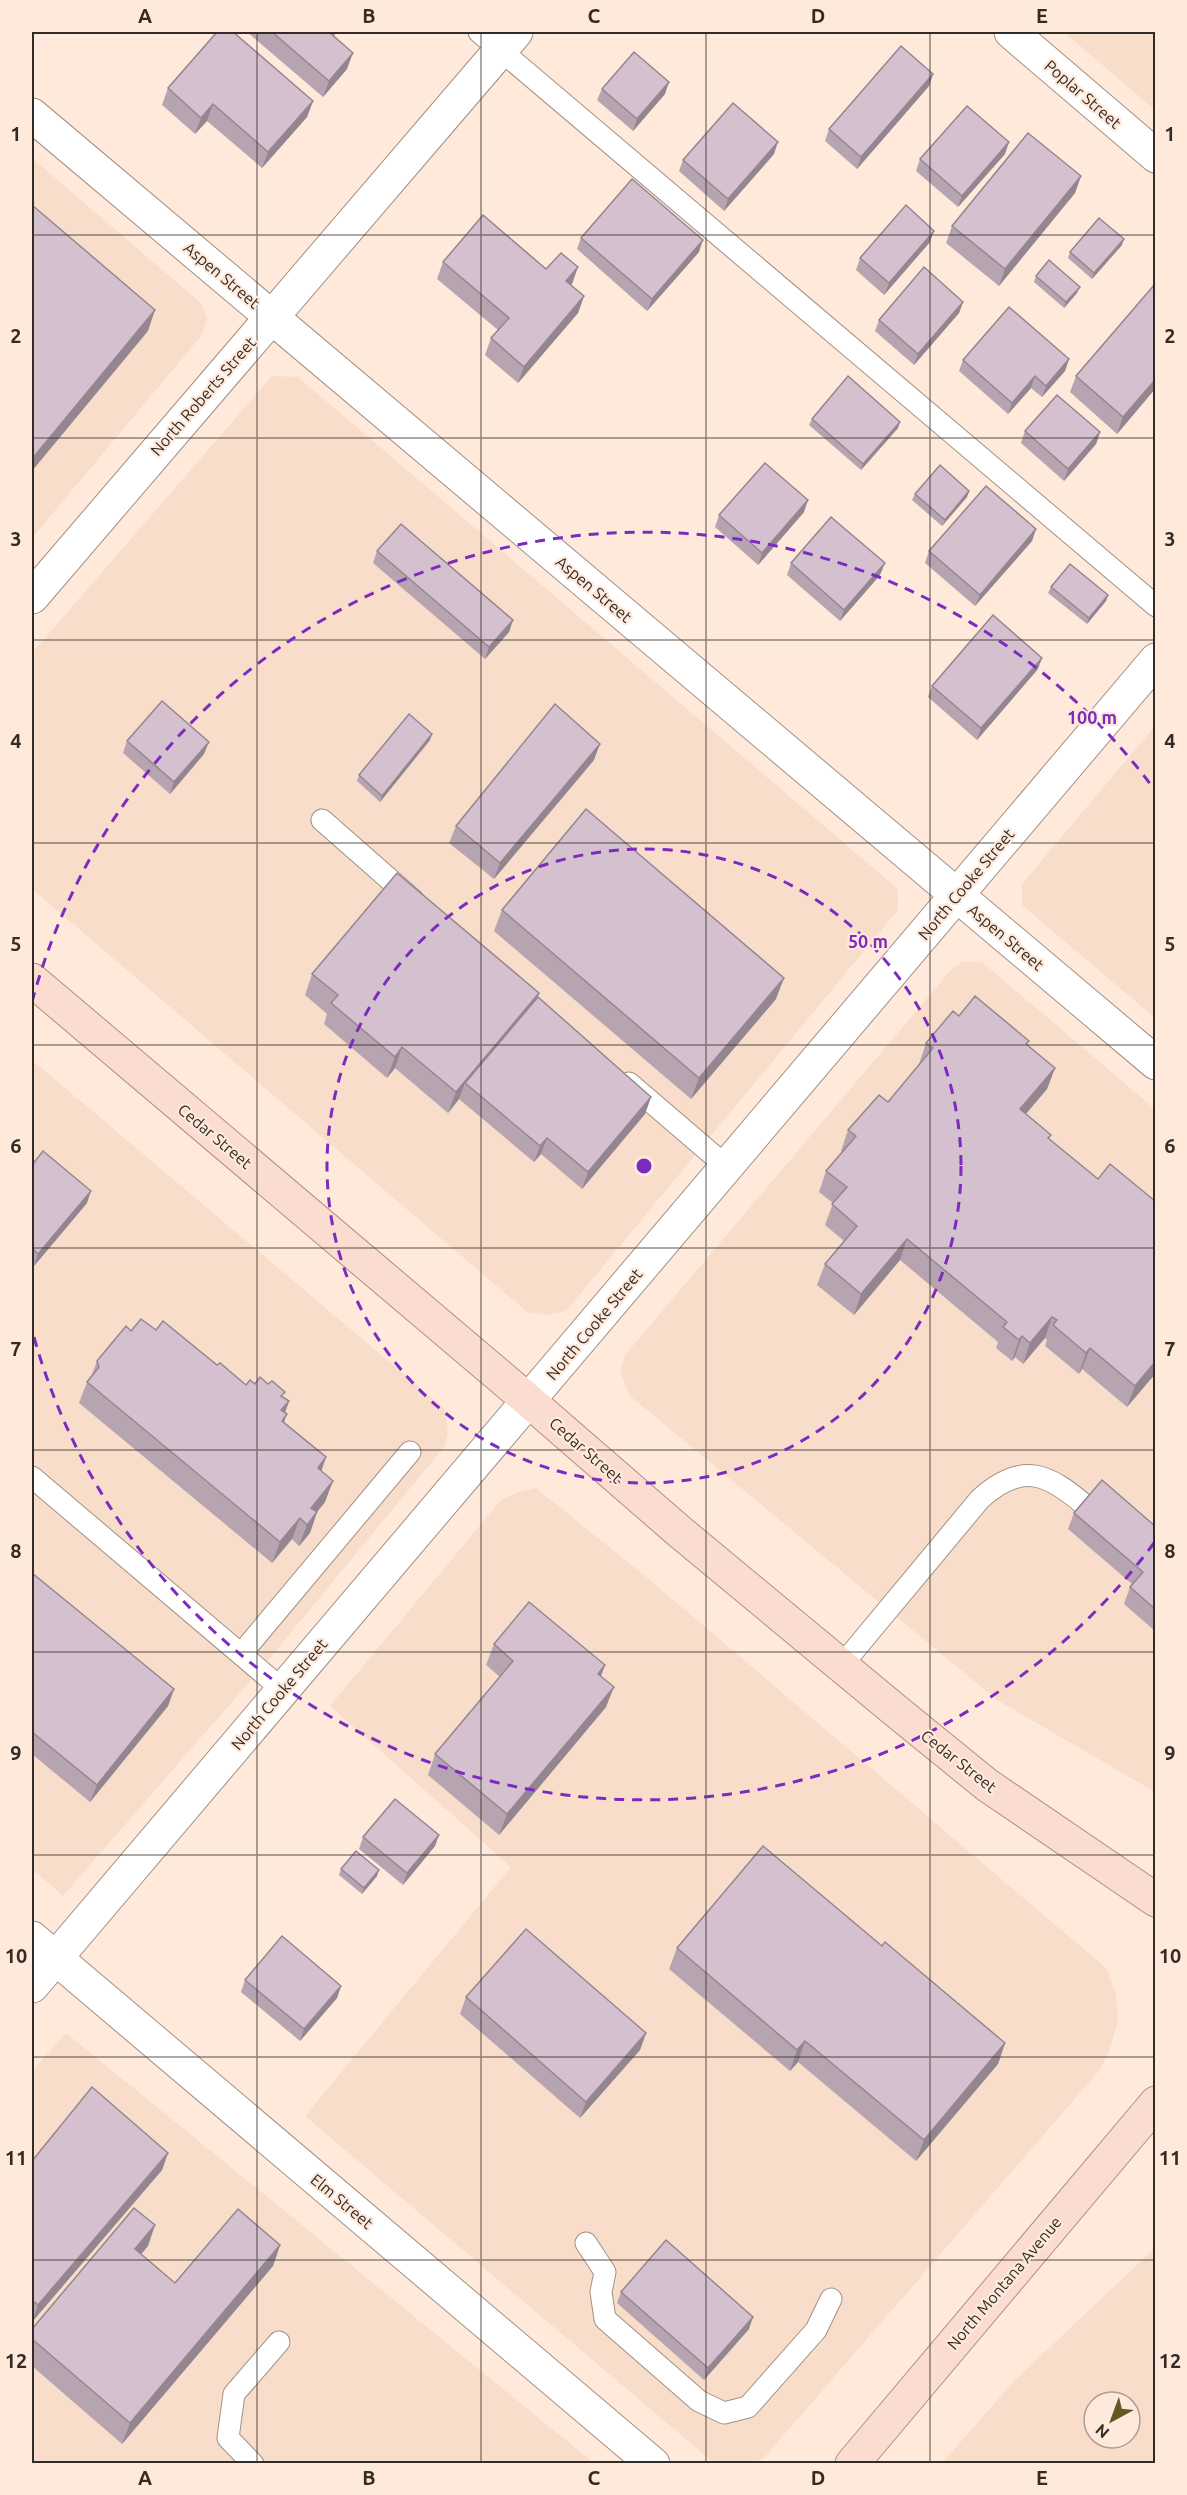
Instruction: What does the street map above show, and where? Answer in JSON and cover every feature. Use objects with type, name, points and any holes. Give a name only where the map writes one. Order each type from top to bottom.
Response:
[{"type":"main road","name":"Cedar Street","points":[[32,980],[529,1401],[680,1532],[987,1785],[1155,1900]]},
{"type":"main road","name":"North Montana Avenue","points":[[852,2463],[1155,2103]]},
{"type":"street","name":"Poplar Street","points":[[1011,32],[1155,156]]},
{"type":"street","name":"North Roberts Street","points":[[32,597],[271,316],[498,38]]},
{"type":"street","name":"Aspen Street","points":[[32,115],[1155,1063]]},
{"type":"street","name":"North Cooke Street","points":[[32,1986],[44,1948],[283,1690],[1155,660]]},
{"type":"street","name":"Elm Street","points":[[44,1948],[653,2463]]},
{"type":"lane","points":[[498,38],[1155,606]]},
{"type":"lane","points":[[322,820],[432,916]]},
{"type":"lane","points":[[611,1068],[727,1167]]},
{"type":"lane","points":[[241,1654],[410,1452]]},
{"type":"lane","points":[[842,1665],[980,1499],[997,1484],[1020,1474],[1046,1478],[1067,1490],[1087,1507]]},
{"type":"lane","points":[[32,1477],[283,1690]]},
{"type":"lane","points":[[586,2243],[605,2272],[601,2292],[605,2319],[699,2401],[724,2413],[748,2407],[816,2330],[831,2299]]},
{"type":"lane","points":[[254,2463],[228,2438],[234,2394],[279,2342]]},
{"type":"shaded area","points":[[1064,32],[1155,32],[1155,110]]},
{"type":"shaded area","points":[[32,158],[202,304],[207,319],[201,336],[32,538]]},
{"type":"shaded area","points":[[272,376],[298,377],[898,889],[898,910],[566,1311],[545,1315],[527,1312],[32,889],[32,653]]},
{"type":"shaded area","points":[[1155,726],[1155,1018],[1022,905],[1022,884]]},
{"type":"shaded area","points":[[962,962],[982,962],[1155,1109],[1155,1792],[997,1700],[630,1396],[620,1371],[625,1355],[951,970]]},
{"type":"shaded area","points":[[32,1060],[444,1408],[448,1431],[445,1446],[264,1665],[63,1896],[32,1869]]},
{"type":"shaded area","points":[[536,1488],[644,1575],[1106,1968],[1116,1993],[1118,2021],[1110,2049],[1099,2071],[763,2459],[751,2463],[714,2463],[305,2116],[511,1867],[330,1706],[501,1500],[518,1492]]},
{"type":"shaded area","points":[[66,2033],[594,2463],[32,2464],[32,2071]]},
{"type":"shaded area","points":[[1155,2248],[1155,2463],[942,2463],[1015,2380]]},
{"type":"building","points":[[217,32],[233,32],[313,101],[268,152],[213,104],[201,118],[168,88]]},
{"type":"building","points":[[272,32],[329,32],[353,53],[329,81]]},
{"type":"building","points":[[901,46],[933,74],[861,157],[829,129]]},
{"type":"building","points":[[634,52],[669,82],[637,119],[602,89]]},
{"type":"building","points":[[733,103],[778,142],[728,199],[683,160]]},
{"type":"building","points":[[967,106],[1009,142],[962,196],[920,159]]},
{"type":"building","points":[[1028,133],[1081,176],[1005,269],[952,226]]},
{"type":"building","points":[[632,179],[703,240],[652,299],[581,238]]},
{"type":"building","points":[[32,205],[155,310],[32,459]]},
{"type":"building","points":[[906,205],[934,231],[889,283],[860,258]]},
{"type":"building","points":[[483,215],[546,269],[561,253],[578,267],[566,281],[584,296],[524,367],[491,338],[509,318],[443,262]]},
{"type":"building","points":[[1099,218],[1124,239],[1094,273],[1070,252]]},
{"type":"building","points":[[1049,260],[1080,287],[1066,302],[1036,276]]},
{"type":"building","points":[[924,267],[963,302],[918,354],[879,320]]},
{"type":"building","points":[[1155,284],[1155,380],[1123,417],[1076,376]]},
{"type":"building","points":[[1009,307],[1069,359],[1046,386],[1035,376],[1012,403],[963,360]]},
{"type":"building","points":[[848,376],[900,422],[863,464],[812,419]]},
{"type":"building","points":[[1057,395],[1100,432],[1068,469],[1025,431]]},
{"type":"building","points":[[765,463],[808,500],[762,553],[719,515]]},
{"type":"building","points":[[940,465],[969,491],[945,520],[915,494]]},
{"type":"building","points":[[986,486],[1036,529],[980,595],[929,551]]},
{"type":"building","points":[[831,517],[885,563],[844,610],[791,563]]},
{"type":"building","points":[[401,524],[513,620],[489,647],[377,551]]},
{"type":"building","points":[[1070,564],[1108,595],[1089,618],[1051,587]]},
{"type":"building","points":[[993,615],[1042,658],[981,728],[932,686]]},
{"type":"building","points":[[162,701],[209,742],[174,782],[127,741]]},
{"type":"building","points":[[555,704],[600,744],[500,863],[456,826]]},
{"type":"building","points":[[409,714],[432,734],[382,796],[359,775]]},
{"type":"building","points":[[586,809],[784,978],[699,1078],[502,910]]},
{"type":"building","points":[[397,873],[539,993],[456,1092],[402,1047],[395,1057],[331,1003],[338,995],[312,974]]},
{"type":"building","points":[[975,996],[1029,1041],[1026,1044],[1055,1068],[1020,1109],[1051,1135],[1048,1138],[1098,1179],[1110,1164],[1155,1201],[1155,1362],[1135,1386],[1090,1348],[1086,1353],[1053,1325],[1057,1320],[1052,1317],[1030,1343],[1022,1336],[1019,1340],[1003,1327],[1007,1322],[907,1239],[861,1294],[825,1264],[857,1226],[832,1204],[847,1187],[826,1171],[856,1136],[848,1130],[879,1095],[888,1102],[933,1048],[926,1043],[953,1011],[959,1016]]},
{"type":"building","points":[[538,997],[651,1097],[588,1172],[547,1138],[540,1146],[465,1083]]},
{"type":"building","points":[[43,1151],[91,1191],[38,1254],[32,1248],[32,1165]]},
{"type":"building","points":[[141,1319],[156,1330],[163,1321],[217,1365],[220,1363],[246,1385],[250,1380],[255,1384],[260,1377],[268,1384],[272,1381],[285,1392],[281,1396],[289,1401],[281,1410],[287,1414],[282,1421],[326,1457],[318,1468],[333,1481],[311,1508],[317,1512],[307,1525],[300,1518],[280,1542],[87,1382],[99,1367],[97,1361],[126,1326],[131,1331]]},
{"type":"building","points":[[1102,1480],[1155,1526],[1155,1609],[1130,1587],[1143,1572],[1074,1513]]},
{"type":"building","points":[[32,1573],[174,1689],[97,1785],[32,1732]]},
{"type":"building","points":[[529,1602],[605,1665],[598,1674],[614,1687],[507,1814],[435,1754],[513,1661],[494,1644]]},
{"type":"building","points":[[395,1799],[439,1835],[407,1873],[363,1837]]},
{"type":"building","points":[[763,1846],[882,1946],[885,1942],[1005,2043],[924,2140],[805,2041],[797,2050],[677,1948]]},
{"type":"building","points":[[356,1851],[379,1870],[364,1888],[341,1869]]},
{"type":"building","points":[[526,1929],[646,2033],[586,2102],[466,1997]]},
{"type":"building","points":[[282,1936],[341,1986],[304,2029],[245,1980]]},
{"type":"building","points":[[92,2087],[168,2153],[38,2305],[32,2300],[32,2161]]},
{"type":"building","points":[[134,2208],[155,2225],[135,2249],[175,2283],[238,2209],[280,2245],[130,2423],[32,2339],[32,2329]]},
{"type":"building","points":[[666,2240],[753,2317],[708,2368],[621,2292]]}]
